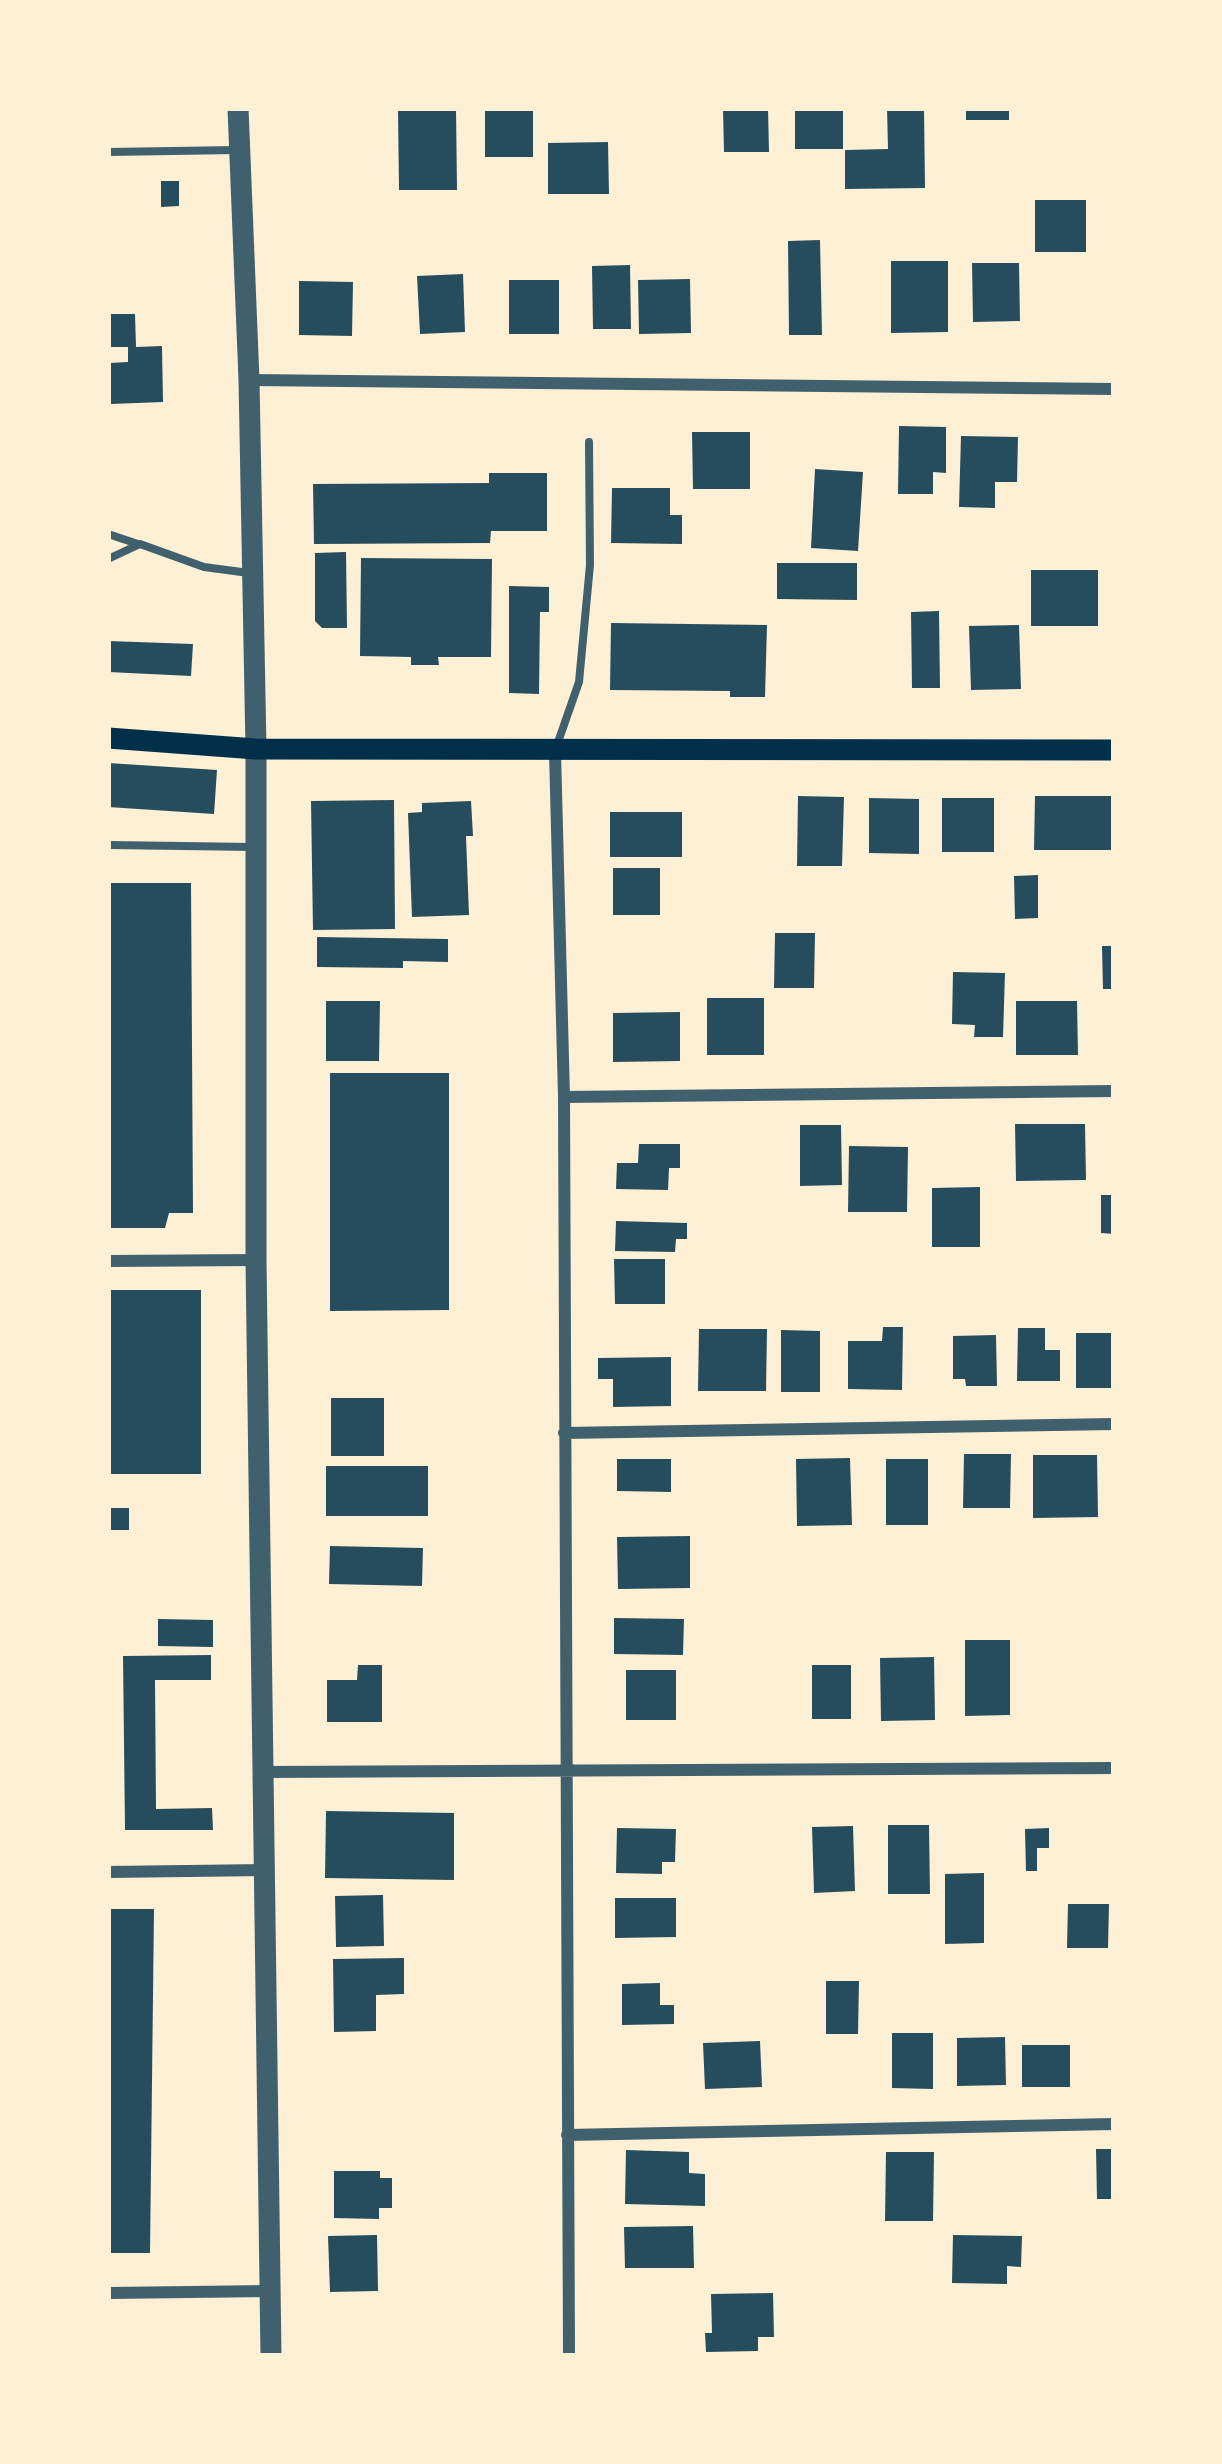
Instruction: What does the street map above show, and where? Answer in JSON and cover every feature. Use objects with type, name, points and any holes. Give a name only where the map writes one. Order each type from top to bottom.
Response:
[{"type":"main road","points":[[108,738],[256,749],[1114,751]]},
{"type":"street","points":[[238,108],[256,749],[256,1260],[271,2356]]},
{"type":"street","points":[[248,380],[1114,389]]},
{"type":"street","points":[[555,752],[564,1097],[568,2356]]},
{"type":"street","points":[[564,1097],[1114,1091]]},
{"type":"street","points":[[108,1261],[256,1260]]},
{"type":"street","points":[[564,1433],[1114,1424]]},
{"type":"street","points":[[265,1772],[1114,1768]]},
{"type":"street","points":[[108,1872],[266,1870]]},
{"type":"street","points":[[567,2134],[1114,2123]]},
{"type":"street","points":[[108,2293],[271,2291]]},
{"type":"lane","points":[[108,152],[238,150]]},
{"type":"lane","points":[[555,752],[578,682],[590,565],[589,442]]},
{"type":"lane","points":[[108,534],[204,567],[250,573]]},
{"type":"lane","points":[[108,559],[140,544]]},
{"type":"lane","points":[[108,844],[255,847]]},
{"type":"building","points":[[456,108],[457,190],[399,190],[398,109]]},
{"type":"building","points":[[485,108],[533,108],[533,157],[485,157]]},
{"type":"building","points":[[723,108],[768,108],[769,152],[724,152]]},
{"type":"building","points":[[795,108],[843,108],[843,149],[795,149]]},
{"type":"building","points":[[887,108],[924,108],[925,188],[845,189],[845,150],[888,149]]},
{"type":"building","points":[[966,108],[1009,108],[1009,120],[966,120]]},
{"type":"building","points":[[608,142],[609,194],[548,194],[548,143]]},
{"type":"building","points":[[161,181],[179,181],[179,206],[161,207]]},
{"type":"building","points":[[1035,200],[1086,200],[1086,252],[1035,252]]},
{"type":"building","points":[[820,240],[822,335],[789,335],[788,241]]},
{"type":"building","points":[[891,261],[948,261],[948,332],[891,333]]},
{"type":"building","points":[[972,263],[1019,263],[1020,321],[973,322]]},
{"type":"building","points":[[630,265],[631,329],[593,329],[592,266]]},
{"type":"building","points":[[463,274],[465,332],[420,334],[417,276]]},
{"type":"building","points":[[690,279],[691,333],[639,334],[638,280]]},
{"type":"building","points":[[509,280],[559,280],[559,334],[509,334]]},
{"type":"building","points":[[299,281],[353,282],[352,336],[299,335]]},
{"type":"building","points":[[108,314],[135,314],[136,347],[162,346],[163,402],[111,404],[109,363],[128,362],[128,347],[108,347]]},
{"type":"building","points":[[899,426],[946,427],[946,473],[933,472],[933,494],[898,494]]},
{"type":"building","points":[[692,432],[750,432],[750,489],[693,489]]},
{"type":"building","points":[[961,436],[1018,437],[1017,482],[995,482],[995,508],[959,507]]},
{"type":"building","points":[[815,469],[863,472],[858,551],[811,548]]},
{"type":"building","points":[[489,473],[547,473],[547,531],[491,531],[490,543],[314,544],[313,484],[489,483]]},
{"type":"building","points":[[612,488],[670,488],[670,515],[682,515],[682,544],[611,543]]},
{"type":"building","points":[[346,552],[347,628],[322,628],[315,621],[315,553]]},
{"type":"building","points":[[361,558],[492,559],[491,657],[438,657],[439,665],[411,665],[411,657],[360,656]]},
{"type":"building","points":[[777,563],[857,563],[857,600],[777,599]]},
{"type":"building","points":[[1031,570],[1098,570],[1098,626],[1031,626]]},
{"type":"building","points":[[509,586],[549,587],[549,612],[540,612],[539,694],[509,693]]},
{"type":"building","points":[[939,611],[940,688],[912,688],[911,612]]},
{"type":"building","points":[[611,623],[767,625],[765,697],[730,697],[730,691],[610,690]]},
{"type":"building","points":[[1019,625],[1021,689],[971,690],[969,626]]},
{"type":"building","points":[[108,641],[193,644],[191,676],[108,672]]},
{"type":"building","points":[[108,763],[217,770],[214,814],[108,807]]},
{"type":"building","points":[[798,796],[844,797],[842,866],[797,866]]},
{"type":"building","points":[[1035,796],[1114,796],[1114,850],[1034,850]]},
{"type":"building","points":[[869,798],[919,799],[919,854],[869,853]]},
{"type":"building","points":[[942,798],[994,798],[994,852],[942,852]]},
{"type":"building","points":[[394,800],[395,929],[313,930],[311,801]]},
{"type":"building","points":[[471,801],[473,836],[466,836],[469,915],[412,917],[408,813],[422,812],[422,803]]},
{"type":"building","points":[[610,812],[682,812],[682,857],[610,857]]},
{"type":"building","points":[[613,868],[660,868],[660,915],[613,915]]},
{"type":"building","points":[[1038,875],[1038,918],[1015,919],[1014,876]]},
{"type":"building","points":[[108,883],[191,883],[193,1213],[169,1213],[165,1228],[108,1228]]},
{"type":"building","points":[[775,933],[815,933],[814,988],[774,988]]},
{"type":"building","points":[[317,937],[448,939],[448,962],[403,961],[403,968],[317,967]]},
{"type":"building","points":[[1102,946],[1114,946],[1114,989],[1103,989]]},
{"type":"building","points":[[953,972],[1005,973],[1003,1037],[974,1037],[975,1025],[952,1024]]},
{"type":"building","points":[[707,998],[764,998],[764,1055],[707,1055]]},
{"type":"building","points":[[326,1001],[380,1001],[379,1061],[326,1061]]},
{"type":"building","points":[[1016,1001],[1077,1001],[1078,1055],[1016,1055]]},
{"type":"building","points":[[680,1012],[680,1061],[613,1062],[613,1013]]},
{"type":"building","points":[[330,1073],[449,1073],[449,1310],[330,1311]]},
{"type":"building","points":[[1015,1124],[1085,1124],[1086,1180],[1016,1181]]},
{"type":"building","points":[[800,1125],[841,1125],[842,1185],[800,1186]]},
{"type":"building","points":[[639,1144],[680,1144],[680,1168],[669,1168],[668,1190],[616,1189],[617,1163],[638,1163]]},
{"type":"building","points":[[849,1146],[908,1147],[907,1212],[848,1212]]},
{"type":"building","points":[[980,1187],[980,1247],[932,1247],[932,1188]]},
{"type":"building","points":[[1101,1195],[1114,1195],[1114,1234],[1101,1233]]},
{"type":"building","points":[[616,1221],[687,1223],[687,1239],[676,1239],[675,1252],[615,1251]]},
{"type":"building","points":[[614,1259],[665,1259],[665,1304],[615,1304]]},
{"type":"building","points":[[108,1290],[201,1290],[201,1474],[108,1474]]},
{"type":"building","points":[[883,1327],[903,1327],[902,1390],[848,1389],[848,1341],[882,1341]]},
{"type":"building","points":[[1018,1328],[1045,1328],[1045,1350],[1060,1350],[1060,1381],[1017,1381]]},
{"type":"building","points":[[699,1329],[767,1329],[766,1391],[698,1391]]},
{"type":"building","points":[[781,1330],[820,1331],[820,1392],[781,1392]]},
{"type":"building","points":[[1076,1333],[1114,1333],[1114,1388],[1076,1388]]},
{"type":"building","points":[[996,1335],[997,1386],[966,1386],[965,1379],[953,1379],[953,1336]]},
{"type":"building","points":[[671,1357],[671,1406],[613,1407],[613,1379],[598,1379],[598,1358]]},
{"type":"building","points":[[331,1398],[384,1398],[384,1456],[331,1456]]},
{"type":"building","points":[[964,1454],[1011,1454],[1010,1508],[963,1508]]},
{"type":"building","points":[[1033,1455],[1097,1455],[1098,1517],[1033,1518]]},
{"type":"building","points":[[850,1458],[852,1525],[797,1526],[796,1459]]},
{"type":"building","points":[[617,1459],[671,1459],[671,1492],[617,1491]]},
{"type":"building","points":[[886,1459],[928,1459],[928,1525],[886,1525]]},
{"type":"building","points":[[326,1466],[428,1466],[428,1516],[326,1516]]},
{"type":"building","points":[[108,1508],[129,1508],[129,1530],[108,1530]]},
{"type":"building","points":[[690,1536],[690,1588],[618,1589],[617,1537]]},
{"type":"building","points":[[330,1546],[423,1548],[422,1586],[329,1584]]},
{"type":"building","points":[[614,1618],[684,1619],[683,1655],[614,1654]]},
{"type":"building","points":[[158,1619],[213,1620],[213,1647],[158,1646]]},
{"type":"building","points":[[965,1640],[1010,1640],[1010,1715],[965,1716]]},
{"type":"building","points":[[211,1655],[211,1680],[155,1680],[156,1809],[212,1808],[213,1830],[125,1830],[123,1656]]},
{"type":"building","points":[[934,1657],[935,1720],[881,1721],[880,1658]]},
{"type":"building","points":[[358,1665],[382,1665],[382,1722],[327,1722],[327,1680],[357,1680]]},
{"type":"building","points":[[812,1665],[851,1665],[851,1719],[812,1719]]},
{"type":"building","points":[[626,1670],[676,1670],[676,1720],[626,1720]]},
{"type":"building","points":[[326,1811],[454,1813],[454,1880],[325,1878]]},
{"type":"building","points":[[888,1825],[929,1825],[930,1894],[888,1894]]},
{"type":"building","points":[[853,1826],[855,1891],[814,1893],[812,1827]]},
{"type":"building","points":[[617,1828],[676,1829],[675,1862],[662,1862],[662,1874],[616,1873]]},
{"type":"building","points":[[1049,1828],[1049,1848],[1037,1848],[1037,1871],[1026,1871],[1025,1829]]},
{"type":"building","points":[[984,1873],[984,1943],[945,1944],[945,1874]]},
{"type":"building","points":[[383,1895],[384,1946],[336,1947],[335,1896]]},
{"type":"building","points":[[615,1898],[676,1898],[676,1937],[615,1938]]},
{"type":"building","points":[[1068,1904],[1109,1904],[1108,1948],[1067,1948]]},
{"type":"building","points":[[108,1909],[154,1909],[150,2253],[108,2253]]},
{"type":"building","points":[[404,1958],[404,1994],[376,1995],[376,2031],[334,2032],[333,1959]]},
{"type":"building","points":[[826,1981],[859,1981],[858,2034],[826,2034]]},
{"type":"building","points":[[660,1983],[660,2005],[674,2005],[674,2024],[622,2025],[622,1984]]},
{"type":"building","points":[[892,2033],[933,2033],[933,2089],[892,2088]]},
{"type":"building","points":[[1005,2037],[1006,2085],[957,2086],[957,2038]]},
{"type":"building","points":[[760,2041],[762,2087],[705,2089],[703,2043]]},
{"type":"building","points":[[1022,2045],[1070,2045],[1070,2087],[1022,2087]]},
{"type":"building","points":[[1096,2149],[1114,2149],[1114,2199],[1097,2199]]},
{"type":"building","points":[[626,2150],[689,2152],[689,2173],[705,2174],[705,2206],[625,2204]]},
{"type":"building","points":[[886,2152],[934,2152],[933,2221],[885,2221]]},
{"type":"building","points":[[334,2171],[380,2171],[380,2178],[392,2178],[392,2208],[379,2208],[379,2219],[334,2218]]},
{"type":"building","points":[[693,2226],[694,2268],[625,2268],[624,2227]]},
{"type":"building","points":[[377,2235],[378,2291],[330,2292],[328,2236]]},
{"type":"building","points":[[953,2235],[1022,2236],[1021,2267],[1007,2266],[1007,2284],[952,2283]]},
{"type":"building","points":[[773,2293],[774,2337],[758,2337],[758,2351],[706,2352],[705,2333],[712,2333],[711,2294]]}]
